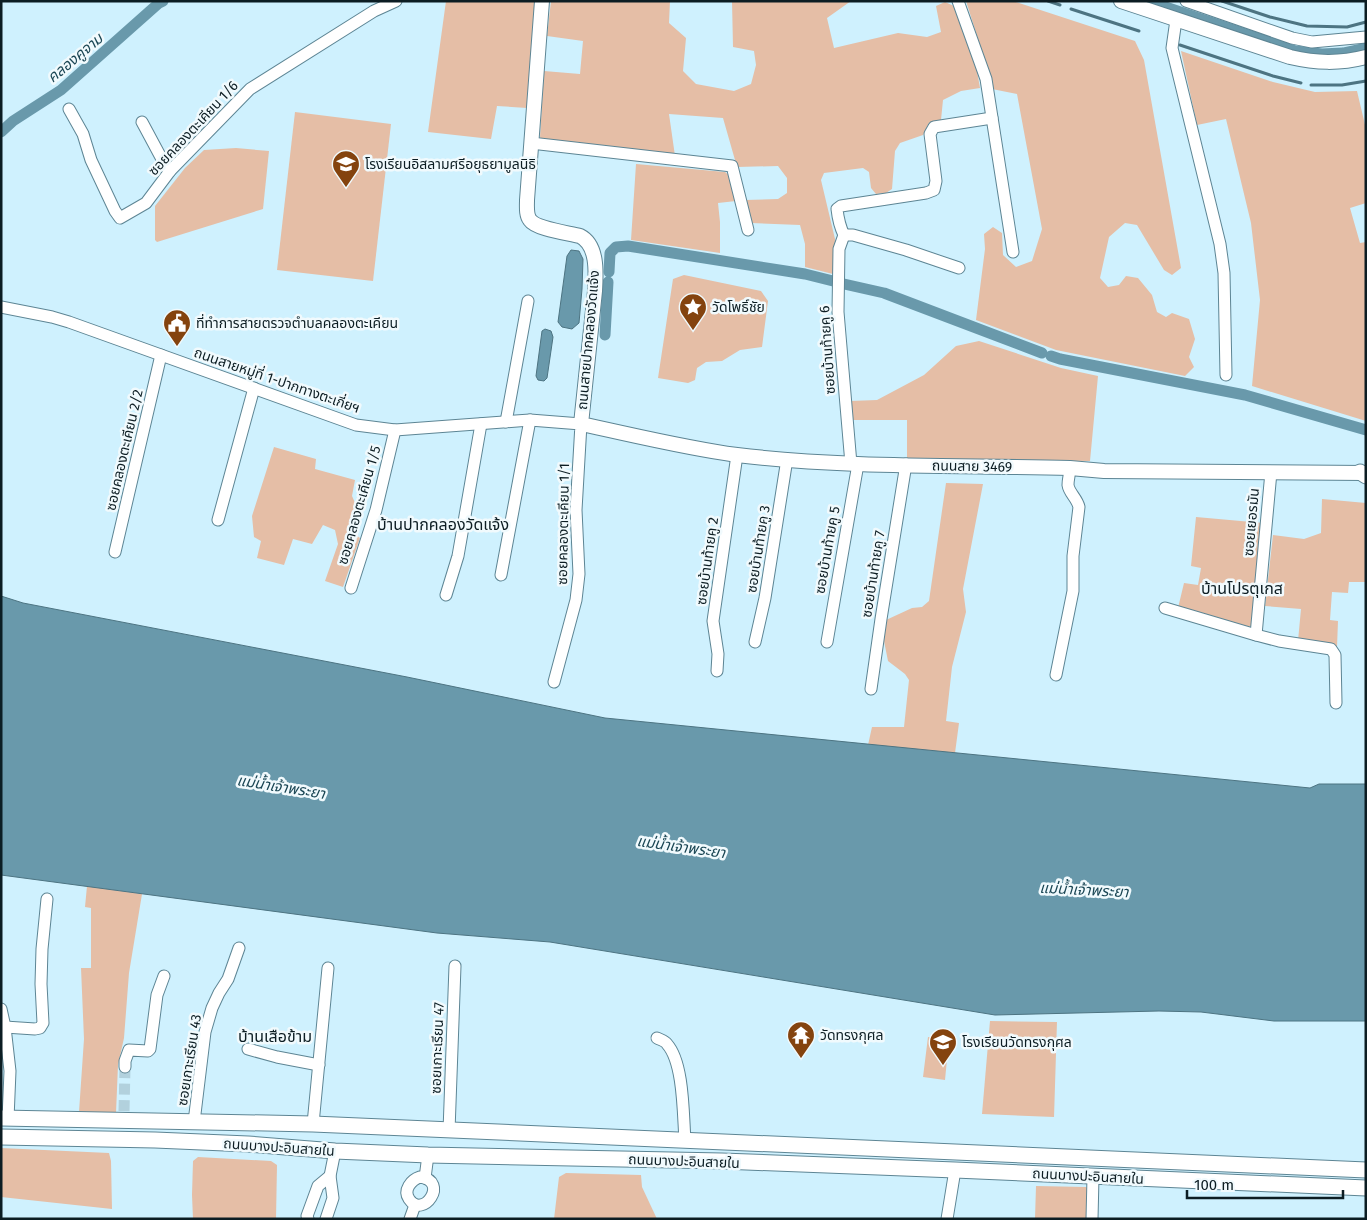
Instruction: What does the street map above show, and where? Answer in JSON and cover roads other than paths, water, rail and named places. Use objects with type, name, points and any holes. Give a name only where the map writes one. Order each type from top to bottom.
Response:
[{"type":"main road","name":"ถนนบางปะอินสายใน","points":[[4,1118],[124,1116],[194,1122],[313,1124],[1364,1169]]},
{"type":"main road","points":[[502,1157],[504,1133]]},
{"type":"main road","name":"ถนนบางปะอินสายใน","points":[[1,1137],[164,1140],[428,1155],[722,1161],[1365,1188]]},
{"type":"street","name":"ซอยคลองตะเคียน 1/6","points":[[69,109],[83,134],[91,160],[120,218],[146,203],[170,171],[250,89],[374,11],[396,1]]},
{"type":"street","name":"ถนนสายปากคลองวัดแจ้ง","points":[[542,1],[526,200],[527,213],[534,224],[586,239],[593,255],[596,274],[595,291],[581,424]]},
{"type":"street","points":[[958,1],[986,80],[1013,252]]},
{"type":"street","points":[[1122,1],[1290,57],[1311,62],[1330,62],[1366,57]]},
{"type":"street","points":[[1186,1],[1292,38],[1312,42],[1366,37]]},
{"type":"street","points":[[1176,20],[1172,48],[1220,244],[1225,283],[1226,374]]},
{"type":"street","points":[[959,268],[906,250],[852,235],[844,235],[837,209],[841,206],[926,193],[934,190],[936,181],[930,134],[934,127],[992,118]]},
{"type":"street","points":[[142,122],[170,171]]},
{"type":"street","points":[[531,143],[732,166],[748,230]]},
{"type":"street","name":"ซอยบ้านท้ายคู 6","points":[[844,235],[839,249],[838,312],[854,464]]},
{"type":"street","points":[[506,422],[528,301]]},
{"type":"street","name":"ถนนสายหมู่ที่ 1-ปากทางตะเกี่ยฯ","points":[[1,307],[69,322],[356,425],[395,430],[530,420],[581,424]]},
{"type":"street","name":"ซอยคลองตะเคียน 2/2","points":[[115,552],[162,355]]},
{"type":"street","points":[[218,520],[254,388]]},
{"type":"street","points":[[501,575],[530,420]]},
{"type":"street","points":[[446,595],[458,556],[481,424]]},
{"type":"street","name":"ถนนสาย 3469","points":[[581,424],[704,450],[737,455],[854,464],[1070,468],[1104,471],[1364,474]]},
{"type":"street","name":"ซอยคลองตะเคียน 1/1","points":[[554,682],[576,600],[578,574],[576,510],[581,424]]},
{"type":"street","name":"ซอยคลองตะเคียน 1/5","points":[[351,588],[376,510],[395,430]]},
{"type":"street","name":"ซอยบ้านท้ายคู 2","points":[[717,671],[718,654],[713,621],[737,455]]},
{"type":"street","name":"ซอยบ้านท้ายคู 3","points":[[755,642],[765,598],[787,459]]},
{"type":"street","name":"ซอยบ้านท้ายคู 5","points":[[827,642],[854,464]]},
{"type":"street","name":"ซอยบ้านท้ายคู 7","points":[[871,688],[906,464]]},
{"type":"street","points":[[1056,675],[1073,591],[1073,556],[1078,500],[1068,485],[1070,468]]},
{"type":"street","name":"ซอยเยอรมัน","points":[[1256,635],[1271,472]]},
{"type":"street","points":[[1165,608],[1279,641],[1331,649],[1335,655],[1336,703]]},
{"type":"street","points":[[5,1027],[34,1029],[40,1028],[43,1023],[42,949],[47,899]]},
{"type":"street","name":"ซอยเกาะเรียน 43","points":[[194,1122],[205,1032],[218,993],[228,979],[239,948]]},
{"type":"street","name":"ซอยเกาะเรียน 47","points":[[449,1131],[456,966]]},
{"type":"street","points":[[313,1124],[328,968]]},
{"type":"street","points":[[125,1067],[129,1050],[148,1051],[150,1049],[157,995],[164,976]]},
{"type":"street","points":[[1,1009],[10,1071],[4,1118]]},
{"type":"street","points":[[657,1038],[666,1043],[672,1051],[678,1066],[685,1140]]},
{"type":"street","points":[[248,1049],[319,1065]]},
{"type":"street","points":[[326,1219],[333,1198],[330,1176],[336,1151]]},
{"type":"street","points":[[425,1178],[428,1155]]},
{"type":"street","points":[[947,1219],[955,1170]]},
{"type":"street","points":[[308,1219],[307,1216],[318,1186],[330,1176]]},
{"type":"street","points":[[1092,1219],[1093,1177]]},
{"type":"street","points":[[425,1178],[432,1184],[433,1193],[427,1203],[415,1205],[410,1201],[407,1191],[415,1179],[425,1178]]},
{"type":"street","points":[[410,1219],[415,1205]]},
{"type":"water","points":[[571,250],[579,251],[583,259],[579,323],[572,329],[562,327],[558,322],[567,256]]},
{"type":"water","points":[[545,329],[551,331],[553,337],[547,378],[544,381],[538,380],[536,376],[542,331]]},
{"type":"water","name":"แม่น้ำเจ้าพระยา","points":[[1,596],[23,603],[407,677],[605,718],[1310,788],[1319,784],[1366,784],[1366,1021],[1274,1021],[1201,1012],[1159,1011],[995,1015],[550,942],[437,933],[1,875]]},
{"type":"waterway","name":"คลองคูจาม","points":[[1,132],[13,121],[61,90],[163,1]]},
{"type":"waterway","points":[[1048,1],[1060,5]]},
{"type":"waterway","points":[[1148,1],[1295,51],[1322,54],[1343,53],[1366,48]]},
{"type":"waterway","points":[[1222,1],[1270,17],[1307,26],[1347,27],[1366,22]]},
{"type":"waterway","points":[[1071,9],[1139,31]]},
{"type":"waterway","points":[[1180,45],[1273,76],[1301,83]]},
{"type":"waterway","points":[[1311,85],[1342,85],[1366,81]]},
{"type":"waterway","points":[[609,272],[610,253],[616,247],[628,246],[805,274],[833,281]]},
{"type":"waterway","points":[[605,335],[608,282]]},
{"type":"waterway","points":[[844,284],[884,293],[1042,353]]},
{"type":"waterway","points":[[1051,356],[1245,395],[1366,430]]},
{"type":"tunnel","points":[[124,1111],[125,1067]]},
{"type":"place","name":"โรงเรียนอิสลามศรีอยุธยามูลนิธิ","points":[[346,188]]},
{"type":"place","name":"วัดโพธิ์ชัย","points":[[693,331]]},
{"type":"place","name":"ที่ทำการสายตรวจตำบลคลองตะเคียน","points":[[177,347]]},
{"type":"place","name":"วัดทรงกุศล","points":[[801,1059]]},
{"type":"place","name":"โรงเรียนวัดทรงกุศล","points":[[943,1066]]},
{"type":"district","name":"บ้านปากคลองวัดแจ้ง","points":[[443,524]]},
{"type":"district","name":"บ้านโปรตุเกส","points":[[1242,588]]},
{"type":"district","name":"บ้านเสือข้าม","points":[[275,1036]]}]
